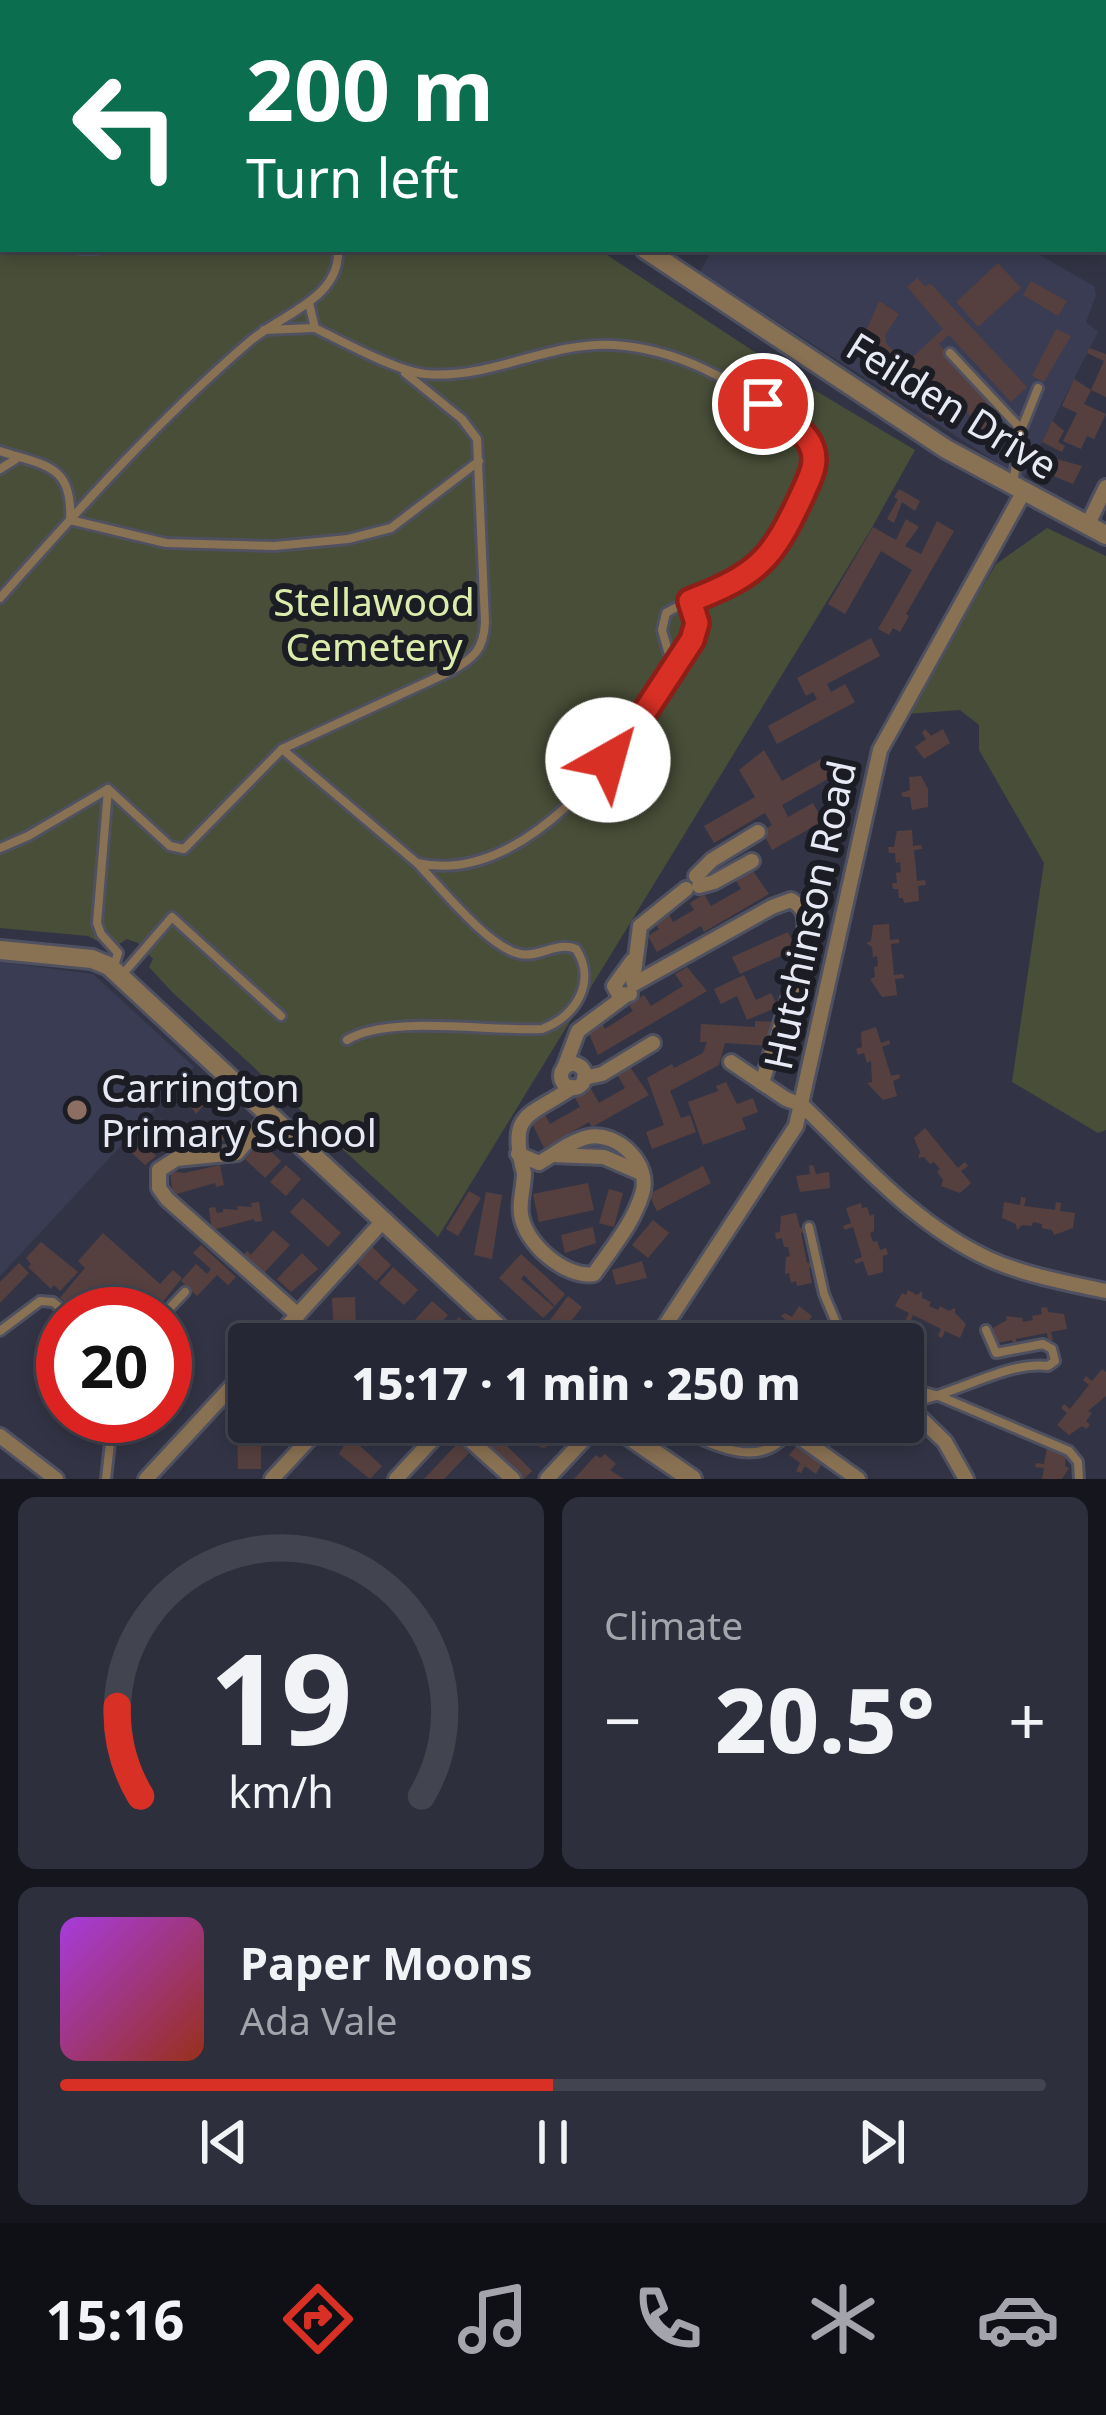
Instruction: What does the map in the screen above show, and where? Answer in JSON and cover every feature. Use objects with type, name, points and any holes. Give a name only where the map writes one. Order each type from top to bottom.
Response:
[{"type":"street","name":"Feilden Drive","points":[[650,252],[916,430],[1106,535]]},
{"type":"street","points":[[1087,526],[1106,487]]},
{"type":"street","name":"Hutchinson Road","points":[[667,1323],[792,1134],[880,750],[1018,490]]},
{"type":"street","points":[[626,984],[643,923],[694,884],[712,860],[758,832]]},
{"type":"street","points":[[694,884],[715,882],[752,861]]},
{"type":"street","points":[[518,1154],[532,1162],[604,1157],[644,1175],[642,1195],[594,1274],[580,1276],[540,1250],[523,1224],[524,1173],[518,1154],[516,1136],[521,1123],[550,1100],[572,1071],[578,1031],[626,984],[791,900],[806,917],[802,950],[762,1083]]},
{"type":"street","points":[[0,950],[92,959],[116,973],[493,1323]]},
{"type":"street","points":[[572,1071],[602,1074],[653,1043]]},
{"type":"street","points":[[731,1062],[802,1105],[895,1195],[965,1246],[999,1263],[1106,1291]]},
{"type":"street","points":[[269,1116],[237,1153],[169,1161],[159,1170],[158,1182],[167,1199],[298,1315]]},
{"type":"street","points":[[522,1190],[549,1158]]},
{"type":"street","points":[[291,1323],[383,1221]]},
{"type":"street","points":[[146,1479],[228,1391]]},
{"type":"street","points":[[924,1419],[945,1442],[966,1479]]},
{"type":"street","points":[[0,1436],[56,1479]]},
{"type":"street","points":[[272,1479],[305,1443]]},
{"type":"street","points":[[397,1479],[430,1443]]},
{"type":"street","points":[[473,1443],[513,1479]]},
{"type":"street","points":[[547,1479],[584,1443]]},
{"type":"street","points":[[637,1443],[692,1479]]},
{"type":"street","points":[[814,1443],[858,1479]]},
{"type":"lane","points":[[0,598],[144,440],[264,330],[309,303],[333,280],[338,252]]},
{"type":"lane","points":[[309,303],[316,328]]},
{"type":"lane","points":[[108,789],[170,846],[184,849],[282,749],[432,681],[478,654],[485,622],[477,439],[400,370],[316,328],[264,330]]},
{"type":"lane","points":[[400,370],[460,374],[567,349],[629,347],[718,374],[799,430],[811,445],[813,471],[776,548],[732,584],[668,611],[662,620],[673,669]]},
{"type":"lane","points":[[950,353],[1021,429]]},
{"type":"lane","points":[[1018,490],[1021,429],[1038,388]]},
{"type":"lane","points":[[0,451],[50,468],[67,484],[72,494],[70,520]]},
{"type":"lane","points":[[0,469],[16,459]]},
{"type":"lane","points":[[70,520],[166,543],[275,546],[348,538],[391,529],[479,461]]},
{"type":"lane","points":[[417,863],[462,865],[485,860],[516,846],[581,791],[633,730],[696,633],[690,601]]},
{"type":"lane","points":[[282,749],[417,863],[507,950],[528,955],[564,946],[576,950],[586,975],[583,991],[562,1018],[542,1029],[393,1027],[364,1031],[346,1040]]},
{"type":"lane","points":[[0,848],[108,789]]},
{"type":"lane","points":[[108,789],[98,923],[100,934],[118,953],[116,973]]},
{"type":"lane","points":[[116,973],[172,917],[281,1016]]},
{"type":"lane","points":[[809,1227],[824,1294],[836,1323]]},
{"type":"lane","points":[[0,1331],[36,1303]]},
{"type":"lane","points":[[924,1397],[939,1396],[1018,1366],[1053,1364],[1052,1349],[1043,1344],[996,1353],[986,1330]]},
{"type":"lane","points":[[924,1397],[939,1396],[1069,1451],[1078,1462],[1079,1479]]},
{"type":"lane","points":[[106,1479],[110,1443]]},
{"type":"lane","points":[[706,1443],[754,1453],[780,1443]]},
{"type":"shaded area","points":[[710,252],[1034,252],[1094,286],[1096,296],[1086,322],[1098,332],[1023,479],[700,272]]},
{"type":"shaded area","name":"Carrington Primary School","points":[[0,962],[93,974],[194,1067],[0,1276]]},
{"type":"green space","name":"Stellawood Cemetery","points":[[0,252],[603,252],[796,379],[915,450],[438,1237],[172,992],[149,967],[153,959],[138,943],[127,939],[119,944],[112,937],[103,944],[88,936],[0,928]]},
{"type":"green space","points":[[1047,528],[1106,556],[1106,1130],[1098,1133],[1012,1082],[1044,863],[979,750],[979,725],[960,710],[906,714],[996,564]]},
{"type":"building","points":[[998,263],[1021,288],[978,327],[956,302]]},
{"type":"building","points":[[917,278],[926,287],[930,283],[1027,387],[1011,402],[949,335],[939,344],[1003,413],[984,431],[946,389],[937,398],[946,408],[933,420],[896,385],[889,393],[880,384],[887,370],[861,343],[879,301],[899,314],[885,335],[886,343],[906,363],[943,329],[907,287]]},
{"type":"building","points":[[1031,281],[1067,301],[1058,316],[1023,295]]},
{"type":"building","points":[[1056,329],[1071,336],[1044,382],[1032,376]]},
{"type":"building","points":[[1089,348],[1106,354],[1106,397],[1091,390],[1104,361],[1087,353]]},
{"type":"building","points":[[1074,379],[1091,390],[1084,404],[1106,414],[1094,439],[1087,436],[1081,449],[1063,441],[1077,413],[1062,406]]},
{"type":"building","points":[[1052,421],[1064,431],[1058,442],[1065,446],[1062,452],[1042,442]]},
{"type":"building","points":[[1035,457],[1082,466],[1073,484],[1031,467]]},
{"type":"building","points":[[899,489],[920,501],[915,511],[902,502],[894,523],[887,519]]},
{"type":"building","points":[[906,519],[919,527],[905,546],[921,554],[937,521],[954,531],[900,632],[893,628],[889,635],[878,629],[912,570],[881,551],[845,614],[828,604],[873,527],[896,540]]},
{"type":"building","points":[[871,638],[880,656],[827,684],[831,692],[845,684],[855,702],[777,744],[768,726],[817,699],[813,692],[806,696],[797,678]]},
{"type":"building","points":[[925,729],[931,736],[943,729],[950,743],[924,759],[915,747],[926,739]]},
{"type":"building","points":[[764,750],[782,781],[823,758],[833,776],[782,805],[788,817],[813,803],[823,821],[772,850],[762,831],[772,825],[765,813],[714,843],[704,826],[755,797],[739,770]]},
{"type":"building","points":[[921,776],[928,789],[928,807],[912,810],[910,797],[901,793],[910,790],[909,777]]},
{"type":"building","points":[[912,830],[913,846],[922,849],[914,850],[917,881],[925,880],[926,885],[918,886],[919,901],[904,903],[892,883],[897,883],[900,862],[896,863],[888,847],[894,847],[897,831]]},
{"type":"building","points":[[748,864],[769,894],[704,932],[701,926],[657,952],[648,936],[659,929],[655,923],[669,914],[673,922],[694,910],[690,903],[704,894],[711,906],[741,889],[732,874]]},
{"type":"building","points":[[889,924],[890,940],[899,939],[891,944],[894,975],[904,978],[895,979],[897,995],[882,997],[870,979],[875,977],[877,956],[873,957],[866,943],[871,941],[873,925]]},
{"type":"building","points":[[788,932],[796,949],[740,974],[732,957]]},
{"type":"building","points":[[687,967],[707,991],[598,1055],[588,1031],[601,1022],[605,1029],[633,1011],[629,1005],[644,995],[651,1006],[683,986],[675,974]]},
{"type":"building","points":[[744,975],[756,1000],[771,993],[778,1007],[747,1020],[737,996],[721,1004],[714,989]]},
{"type":"building","points":[[755,1021],[774,1022],[772,1046],[725,1043],[719,1065],[670,1091],[681,1118],[690,1115],[696,1132],[652,1149],[646,1132],[664,1125],[647,1078],[703,1053],[707,1042],[700,1042],[701,1024],[755,1027]]},
{"type":"building","points":[[876,1027],[881,1043],[889,1040],[882,1047],[891,1076],[899,1074],[900,1078],[893,1081],[897,1096],[883,1100],[867,1083],[872,1082],[871,1061],[867,1063],[864,1053],[858,1055],[856,1049],[862,1047],[861,1032]]},
{"type":"building","points":[[630,1067],[649,1095],[544,1148],[532,1123],[545,1115],[550,1124],[580,1107],[575,1098],[591,1089],[599,1103],[625,1088],[617,1074]]},
{"type":"building","points":[[198,1080],[203,1084],[199,1089],[209,1099],[196,1114],[188,1102],[183,1106],[178,1102]]},
{"type":"building","points":[[726,1082],[737,1104],[753,1098],[758,1112],[742,1118],[746,1129],[703,1145],[688,1102],[718,1091],[716,1086]]},
{"type":"building","points":[[161,1119],[176,1133],[152,1152],[156,1156],[145,1165],[132,1153]]},
{"type":"building","points":[[233,1120],[237,1140],[207,1141],[208,1145],[200,1147],[197,1124]]},
{"type":"building","points":[[925,1128],[958,1168],[965,1162],[968,1166],[961,1171],[971,1183],[960,1193],[941,1186],[940,1169],[934,1162],[918,1158],[914,1138]]},
{"type":"building","points":[[261,1142],[281,1161],[265,1178],[245,1159]]},
{"type":"building","points":[[220,1165],[224,1185],[216,1187],[215,1183],[173,1195],[170,1171],[184,1173]]},
{"type":"building","points":[[286,1165],[301,1179],[286,1196],[270,1182]]},
{"type":"building","points":[[813,1165],[816,1174],[829,1172],[830,1188],[800,1192],[796,1176],[810,1174]]},
{"type":"building","points":[[703,1166],[711,1183],[657,1211],[649,1194]]},
{"type":"building","points":[[588,1183],[594,1210],[539,1222],[533,1194]]},
{"type":"building","points":[[609,1189],[623,1193],[614,1227],[599,1223]]},
{"type":"building","points":[[469,1191],[481,1198],[458,1236],[446,1229]]},
{"type":"building","points":[[486,1192],[502,1195],[492,1259],[474,1255]]},
{"type":"building","points":[[1021,1197],[1026,1198],[1024,1206],[1055,1210],[1056,1202],[1061,1203],[1060,1211],[1075,1213],[1073,1228],[1054,1235],[1033,1222],[1017,1230],[1016,1224],[1002,1218],[1004,1202],[1020,1205]]},
{"type":"building","points":[[303,1198],[341,1233],[328,1247],[290,1212]]},
{"type":"building","points":[[259,1202],[262,1221],[212,1230],[209,1208],[215,1207],[217,1213]]},
{"type":"building","points":[[861,1203],[870,1216],[874,1214],[873,1242],[888,1254],[883,1256],[883,1272],[868,1276],[863,1261],[856,1264],[854,1260],[862,1257],[853,1227],[845,1230],[843,1226],[851,1223],[846,1208]]},
{"type":"building","points":[[796,1213],[800,1228],[809,1231],[801,1233],[807,1263],[816,1261],[817,1266],[809,1268],[812,1283],[797,1286],[785,1274],[788,1247],[775,1233],[780,1232],[781,1216]]},
{"type":"building","points":[[653,1220],[669,1233],[648,1258],[632,1245]]},
{"type":"building","points":[[593,1227],[596,1243],[565,1253],[561,1235]]},
{"type":"building","points":[[273,1230],[290,1245],[263,1274],[254,1266],[251,1270],[243,1256],[247,1251],[251,1255]]},
{"type":"building","points":[[103,1233],[160,1284],[173,1270],[182,1278],[175,1287],[69,1287],[85,1268],[78,1261]]},
{"type":"building","points":[[41,1242],[78,1272],[64,1287],[49,1287],[28,1267],[26,1258]]},
{"type":"building","points":[[369,1244],[391,1265],[376,1281],[354,1260]]},
{"type":"building","points":[[201,1245],[236,1277],[228,1285],[217,1275],[197,1296],[181,1281],[196,1264],[207,1274],[211,1269],[193,1253]]},
{"type":"building","points":[[302,1253],[318,1269],[291,1292],[277,1279]]},
{"type":"building","points":[[521,1254],[565,1294],[555,1306],[524,1275],[521,1279],[554,1307],[543,1318],[499,1278]]},
{"type":"building","points":[[642,1261],[647,1278],[616,1285],[612,1270]]},
{"type":"building","points":[[19,1263],[29,1273],[0,1303],[0,1282]]},
{"type":"building","points":[[393,1267],[418,1290],[404,1305],[379,1283]]},
{"type":"building","points":[[908,1290],[917,1295],[922,1291],[929,1306],[955,1308],[966,1324],[960,1338],[945,1331],[942,1338],[938,1336],[941,1329],[913,1315],[910,1323],[905,1321],[909,1313],[895,1306],[902,1293]]},
{"type":"building","points":[[568,1296],[582,1307],[570,1323],[548,1323]]},
{"type":"building","points":[[355,1297],[356,1323],[333,1323],[332,1298]]},
{"type":"building","points":[[432,1301],[448,1315],[441,1323],[414,1321]]},
{"type":"building","points":[[799,1306],[812,1316],[807,1323],[789,1323],[781,1316],[792,1317]]},
{"type":"building","points":[[1047,1307],[1048,1312],[1064,1314],[1067,1329],[1051,1332],[1053,1340],[1048,1341],[1047,1333],[1016,1339],[1018,1347],[1014,1348],[1012,1340],[997,1343],[993,1328],[1007,1320],[1006,1316],[1033,1320],[1032,1316]]},
{"type":"building","points":[[1102,1369],[1106,1396],[1088,1411],[1092,1413],[1086,1421],[1090,1425],[1069,1435],[1057,1425],[1067,1413],[1061,1408],[1064,1404],[1070,1409],[1089,1385],[1083,1380],[1086,1376],[1092,1381]]},
{"type":"building","points":[[237,1443],[261,1443],[261,1469],[238,1469]]},
{"type":"building","points":[[345,1443],[357,1443],[382,1466],[370,1479],[339,1454]]},
{"type":"building","points":[[458,1443],[469,1453],[444,1479],[424,1479]]},
{"type":"building","points":[[504,1443],[532,1471],[524,1479],[489,1446]]},
{"type":"building","points":[[799,1443],[824,1460],[816,1474],[805,1466],[801,1473],[796,1471],[800,1463],[789,1455]]},
{"type":"building","points":[[1047,1448],[1066,1456],[1069,1468],[1062,1479],[1042,1479],[1044,1468],[1035,1467],[1044,1464]]},
{"type":"building","points":[[605,1454],[616,1464],[610,1470],[624,1479],[574,1479],[596,1455]]},
{"type":"place","name":"Carrington Primary School","points":[[77,1110]]},
{"type":"route","points":[[608,760],[654,700],[696,633],[690,601],[732,584],[766,560],[783,536],[813,471],[814,452],[806,438],[763,404]]}]
